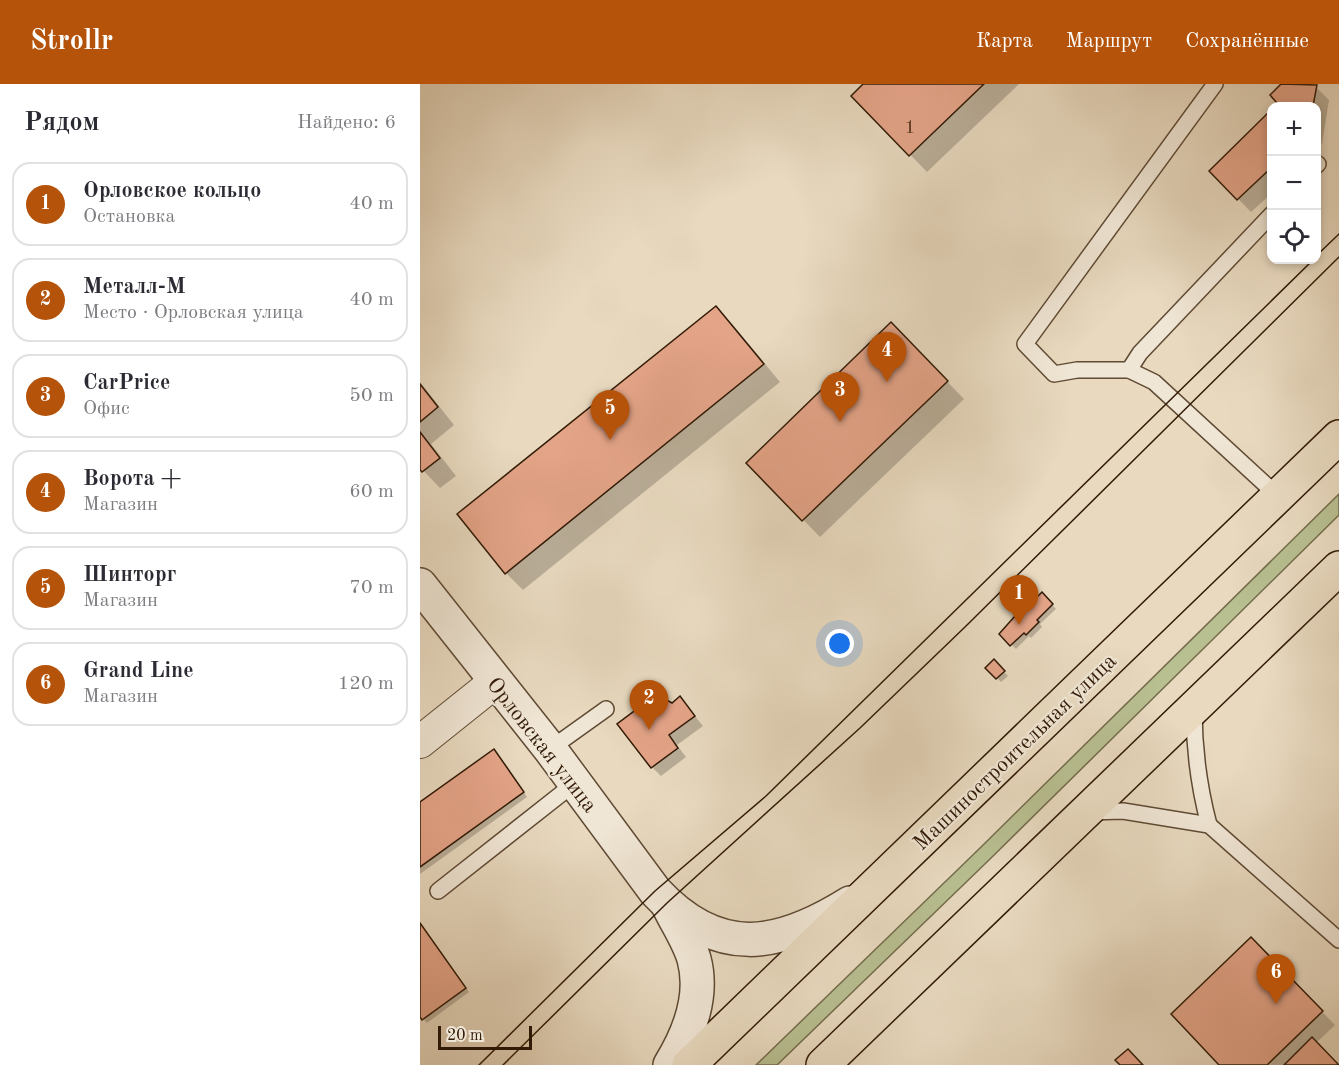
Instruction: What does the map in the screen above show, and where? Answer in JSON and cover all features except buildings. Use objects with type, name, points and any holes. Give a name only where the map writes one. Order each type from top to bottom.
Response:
[{"type":"main road","name":"Машиностроительная улица","points":[[689,1065],[1339,437]]},
{"type":"main road","points":[[824,1065],[1339,568]]},
{"type":"street","name":"Орловская улица","points":[[420,585],[550,749],[655,891],[667,903]]},
{"type":"street","points":[[420,742],[495,682]]},
{"type":"street","points":[[667,903],[707,932],[733,939],[769,938],[802,928],[830,915],[869,891]]},
{"type":"street","points":[[667,903],[694,958],[698,988],[692,1018],[682,1045],[670,1065]]},
{"type":"lane","points":[[1209,86],[1025,344],[1054,374],[1077,370],[1129,370],[1154,382],[1278,496]]},
{"type":"lane","points":[[1129,370],[1140,353],[1267,219]]},
{"type":"lane","points":[[550,749],[606,709]]},
{"type":"lane","points":[[1194,709],[1194,742],[1209,825]]},
{"type":"lane","points":[[438,891],[575,783]]},
{"type":"lane","points":[[1086,812],[1123,811],[1209,825],[1339,940]]},
{"type":"green space","points":[[1339,494],[1339,515],[989,860],[777,1065],[756,1065],[978,850]]},
{"type":"tram line","points":[[1321,251],[1339,234]]},
{"type":"tram line","points":[[503,1065],[667,903],[860,728],[965,627],[1339,257]]},
{"type":"tram line","points":[[479,1065],[655,891],[766,796],[1309,264]]},
{"type":"place","name":"Ворота +","points":[[887,382]]},
{"type":"place","name":"CarPrice","points":[[840,422]]},
{"type":"place","name":"Шинторг","points":[[610,440]]},
{"type":"place","name":"Орловское кольцо","points":[[1019,625]]},
{"type":"place","name":"Металл-М","points":[[649,730]]},
{"type":"place","name":"Grand Line","points":[[1276,1004]]}]
